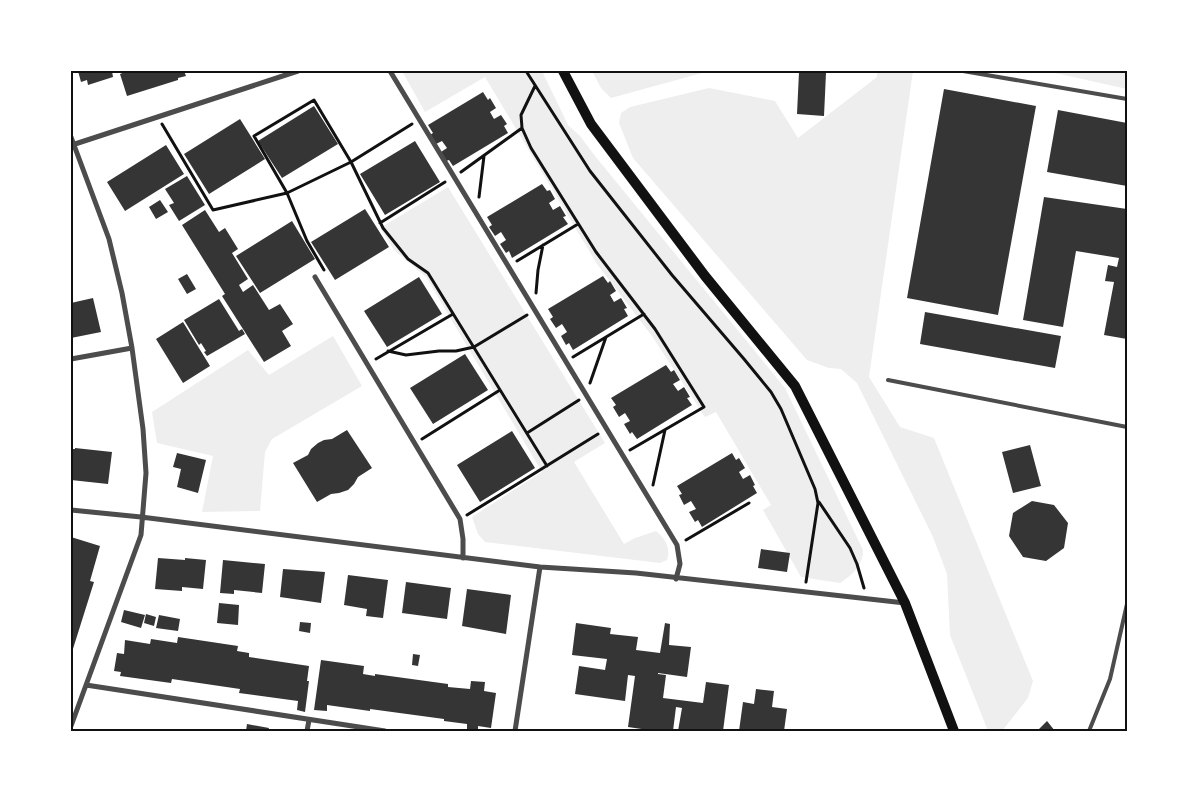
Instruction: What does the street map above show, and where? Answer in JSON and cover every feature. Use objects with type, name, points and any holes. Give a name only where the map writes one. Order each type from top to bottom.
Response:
[{"type":"main road","points":[[563,71],[597,132],[705,276],[795,386],[905,603],[954,731]]},
{"type":"street","points":[[72,144],[298,71]]},
{"type":"street","points":[[390,71],[677,545],[680,564],[676,579]]},
{"type":"street","points":[[71,137],[72,144],[109,239],[122,293],[143,429],[146,473],[141,535],[71,726]]},
{"type":"street","points":[[315,277],[460,519],[463,558]]},
{"type":"street","points":[[71,359],[132,348]]},
{"type":"street","points":[[71,510],[142,517],[540,567],[636,573],[676,579],[905,603]]},
{"type":"street","points":[[515,731],[540,567]]},
{"type":"street","points":[[86,685],[384,731]]},
{"type":"street","points":[[307,731],[309,720]]},
{"type":"lane","points":[[964,71],[1127,99]]},
{"type":"lane","points":[[888,380],[1127,427]]},
{"type":"lane","points":[[1089,731],[1110,679],[1127,604]]},
{"type":"path","points":[[526,71],[590,171],[672,275],[771,392],[781,408],[815,489],[818,503],[804,592]]},
{"type":"path","points":[[535,86],[522,116],[522,128],[531,148],[596,252],[655,329],[704,407],[623,455]]},
{"type":"path","points":[[315,277],[324,271],[307,241],[287,193],[254,136],[314,100],[351,162],[380,223],[408,259],[428,273],[547,466]]},
{"type":"path","points":[[158,117],[213,210],[287,193],[351,162],[419,120]]},
{"type":"path","points":[[380,223],[454,176],[522,128]]},
{"type":"path","points":[[477,215],[484,155]]},
{"type":"path","points":[[508,267],[578,224]]},
{"type":"path","points":[[388,351],[406,355],[456,351],[474,347],[535,310],[538,270],[543,245]]},
{"type":"path","points":[[367,364],[453,314]]},
{"type":"path","points":[[566,362],[644,314]]},
{"type":"path","points":[[527,433],[586,394],[606,337]]},
{"type":"path","points":[[415,443],[500,390]]},
{"type":"path","points":[[460,519],[607,428]]},
{"type":"path","points":[[650,500],[656,463],[665,430]]},
{"type":"path","points":[[817,499],[850,548],[858,564],[867,599]]},
{"type":"path","points":[[677,545],[749,503]]},
{"type":"shaded area","points":[[402,71],[542,71],[568,125],[580,136],[785,388],[863,550],[861,561],[853,573],[840,583],[801,577],[763,510],[771,505],[716,412],[705,417],[652,336],[597,264],[485,77],[425,112]]},
{"type":"shaded area","points":[[592,71],[701,71],[702,73],[611,98],[601,88]]},
{"type":"shaded area","points":[[877,71],[913,71],[869,377],[900,427],[934,438],[1033,681],[1028,698],[1002,731],[988,731],[950,635],[947,574],[933,537],[857,383],[841,369],[829,368],[807,360],[633,158],[619,123],[621,113],[630,107],[709,88],[775,101],[798,138],[877,77]]},
{"type":"shaded area","points":[[1127,71],[1127,89],[1051,72]]},
{"type":"shaded area","points":[[448,187],[605,443],[574,462],[624,544],[656,531],[666,544],[668,551],[667,560],[660,563],[485,542],[478,534],[472,517],[542,472],[426,277],[394,250],[380,228]]},
{"type":"shaded area","points":[[333,336],[362,386],[272,439],[265,452],[260,511],[202,512],[213,456],[157,443],[152,412],[248,350],[269,375]]},
{"type":"building","points":[[78,71],[112,71],[113,77],[88,85],[87,80],[81,82]]},
{"type":"building","points":[[127,71],[184,71],[186,76],[127,96],[120,74]]},
{"type":"building","points":[[799,72],[826,73],[824,116],[797,114]]},
{"type":"building","points":[[944,89],[1036,106],[998,315],[907,298]]},
{"type":"building","points":[[483,92],[488,100],[490,98],[496,108],[490,112],[494,119],[501,115],[507,124],[504,126],[508,133],[453,166],[449,160],[446,161],[441,152],[447,148],[442,141],[436,144],[430,135],[433,133],[428,125]]},
{"type":"building","points":[[314,106],[338,144],[282,178],[258,141]]},
{"type":"building","points":[[1058,110],[1127,123],[1127,186],[1047,172]]},
{"type":"building","points":[[240,119],[265,159],[209,194],[184,154]]},
{"type":"building","points":[[415,141],[440,182],[385,215],[360,174]]},
{"type":"building","points":[[166,145],[184,174],[125,211],[107,182]]},
{"type":"building","points":[[187,176],[205,205],[179,221],[169,205],[174,203],[165,189]]},
{"type":"building","points":[[542,184],[547,191],[550,190],[555,199],[549,203],[553,210],[560,206],[566,216],[563,217],[568,224],[512,258],[509,251],[506,253],[500,244],[506,240],[501,232],[495,236],[489,227],[492,225],[487,217]]},
{"type":"building","points":[[1044,197],[1127,209],[1127,339],[1104,335],[1114,282],[1105,281],[1108,265],[1117,267],[1119,258],[1076,251],[1063,327],[1023,320]]},
{"type":"building","points":[[160,200],[168,212],[156,219],[149,207]]},
{"type":"building","points":[[365,209],[389,247],[335,280],[311,242]]},
{"type":"building","points":[[205,210],[219,232],[225,228],[238,249],[232,253],[248,279],[239,285],[243,292],[253,285],[269,310],[280,304],[293,324],[282,331],[291,346],[264,362],[222,296],[225,294],[182,225]]},
{"type":"building","points":[[292,221],[315,259],[260,293],[236,256]]},
{"type":"building","points":[[187,274],[196,289],[187,294],[178,279]]},
{"type":"building","points":[[603,276],[608,283],[610,281],[616,291],[610,295],[614,302],[621,298],[627,308],[624,309],[628,316],[573,350],[569,343],[566,345],[561,336],[567,332],[562,324],[556,328],[550,319],[553,317],[548,309]]},
{"type":"building","points":[[419,277],[442,314],[387,347],[364,311]]},
{"type":"building","points":[[93,298],[101,332],[71,338],[71,303]]},
{"type":"building","points":[[219,299],[239,331],[242,329],[245,334],[207,356],[201,343],[199,345],[184,320]]},
{"type":"building","points":[[925,312],[1061,336],[1055,368],[920,344]]},
{"type":"building","points":[[183,322],[210,366],[183,383],[156,339]]},
{"type":"building","points":[[465,354],[488,390],[433,424],[410,388]]},
{"type":"building","points":[[666,365],[671,372],[674,370],[680,380],[673,384],[678,391],[684,387],[690,397],[687,398],[692,405],[637,439],[632,432],[630,434],[624,424],[630,421],[625,413],[619,417],[613,407],[616,405],[611,398]]},
{"type":"building","points":[[347,430],[372,468],[358,477],[348,490],[331,494],[317,502],[293,463],[308,455],[311,449],[318,443],[332,439]]},
{"type":"building","points":[[512,431],[535,468],[480,502],[457,465]]},
{"type":"building","points":[[1030,445],[1041,486],[1013,493],[1002,452]]},
{"type":"building","points":[[71,449],[112,452],[108,484],[71,480]]},
{"type":"building","points":[[177,453],[206,460],[198,493],[177,487],[181,469],[173,467]]},
{"type":"building","points":[[732,453],[736,460],[739,458],[745,468],[739,472],[743,479],[750,475],[757,493],[702,527],[698,520],[695,522],[689,512],[696,509],[691,501],[684,505],[679,495],[682,494],[677,486]]},
{"type":"building","points":[[1032,501],[1054,505],[1068,523],[1064,548],[1046,561],[1023,557],[1009,536],[1013,513]]},
{"type":"building","points":[[71,537],[100,546],[90,581],[94,582],[72,652]]},
{"type":"building","points":[[761,549],[790,553],[787,572],[758,568]]},
{"type":"building","points":[[158,558],[206,560],[203,589],[182,587],[182,591],[155,589]]},
{"type":"building","points":[[223,560],[265,564],[262,593],[234,590],[234,594],[220,593]]},
{"type":"building","points":[[283,569],[325,572],[321,603],[280,597]]},
{"type":"building","points":[[348,575],[388,580],[383,618],[366,616],[367,609],[344,605]]},
{"type":"building","points":[[406,582],[451,588],[447,619],[402,613]]},
{"type":"building","points":[[467,589],[511,595],[506,634],[462,626]]},
{"type":"building","points":[[219,603],[239,605],[238,625],[217,623]]},
{"type":"building","points":[[124,610],[145,615],[141,628],[121,622]]},
{"type":"building","points":[[146,614],[156,617],[154,626],[144,623]]},
{"type":"building","points":[[159,615],[180,619],[178,631],[156,628]]},
{"type":"building","points":[[300,622],[311,623],[310,633],[299,631]]},
{"type":"building","points":[[576,623],[611,628],[610,634],[638,637],[636,650],[660,653],[665,623],[670,624],[669,645],[691,647],[687,677],[658,673],[666,675],[663,698],[703,703],[706,682],[729,685],[723,731],[678,731],[682,708],[676,707],[673,731],[655,731],[628,727],[635,676],[628,675],[625,701],[575,694],[579,666],[605,670],[607,659],[572,655]]},
{"type":"building","points":[[178,637],[238,646],[237,651],[249,653],[249,657],[309,666],[305,712],[297,710],[298,701],[239,693],[240,689],[172,679],[171,683],[120,676],[121,672],[114,671],[117,653],[124,654],[125,640],[150,644],[151,639],[177,643]]},
{"type":"building","points":[[413,654],[420,655],[418,666],[412,665]]},
{"type":"building","points":[[321,660],[364,666],[363,674],[448,684],[448,687],[470,689],[471,681],[485,682],[484,691],[496,693],[491,728],[478,726],[478,731],[467,731],[467,724],[370,709],[370,711],[327,705],[327,711],[314,710]]},
{"type":"building","points":[[756,689],[774,691],[772,707],[787,709],[784,731],[739,731],[743,702],[754,704]]},
{"type":"building","points":[[1047,721],[1055,731],[1037,731]]},
{"type":"building","points":[[247,724],[269,728],[268,731],[246,731]]}]
